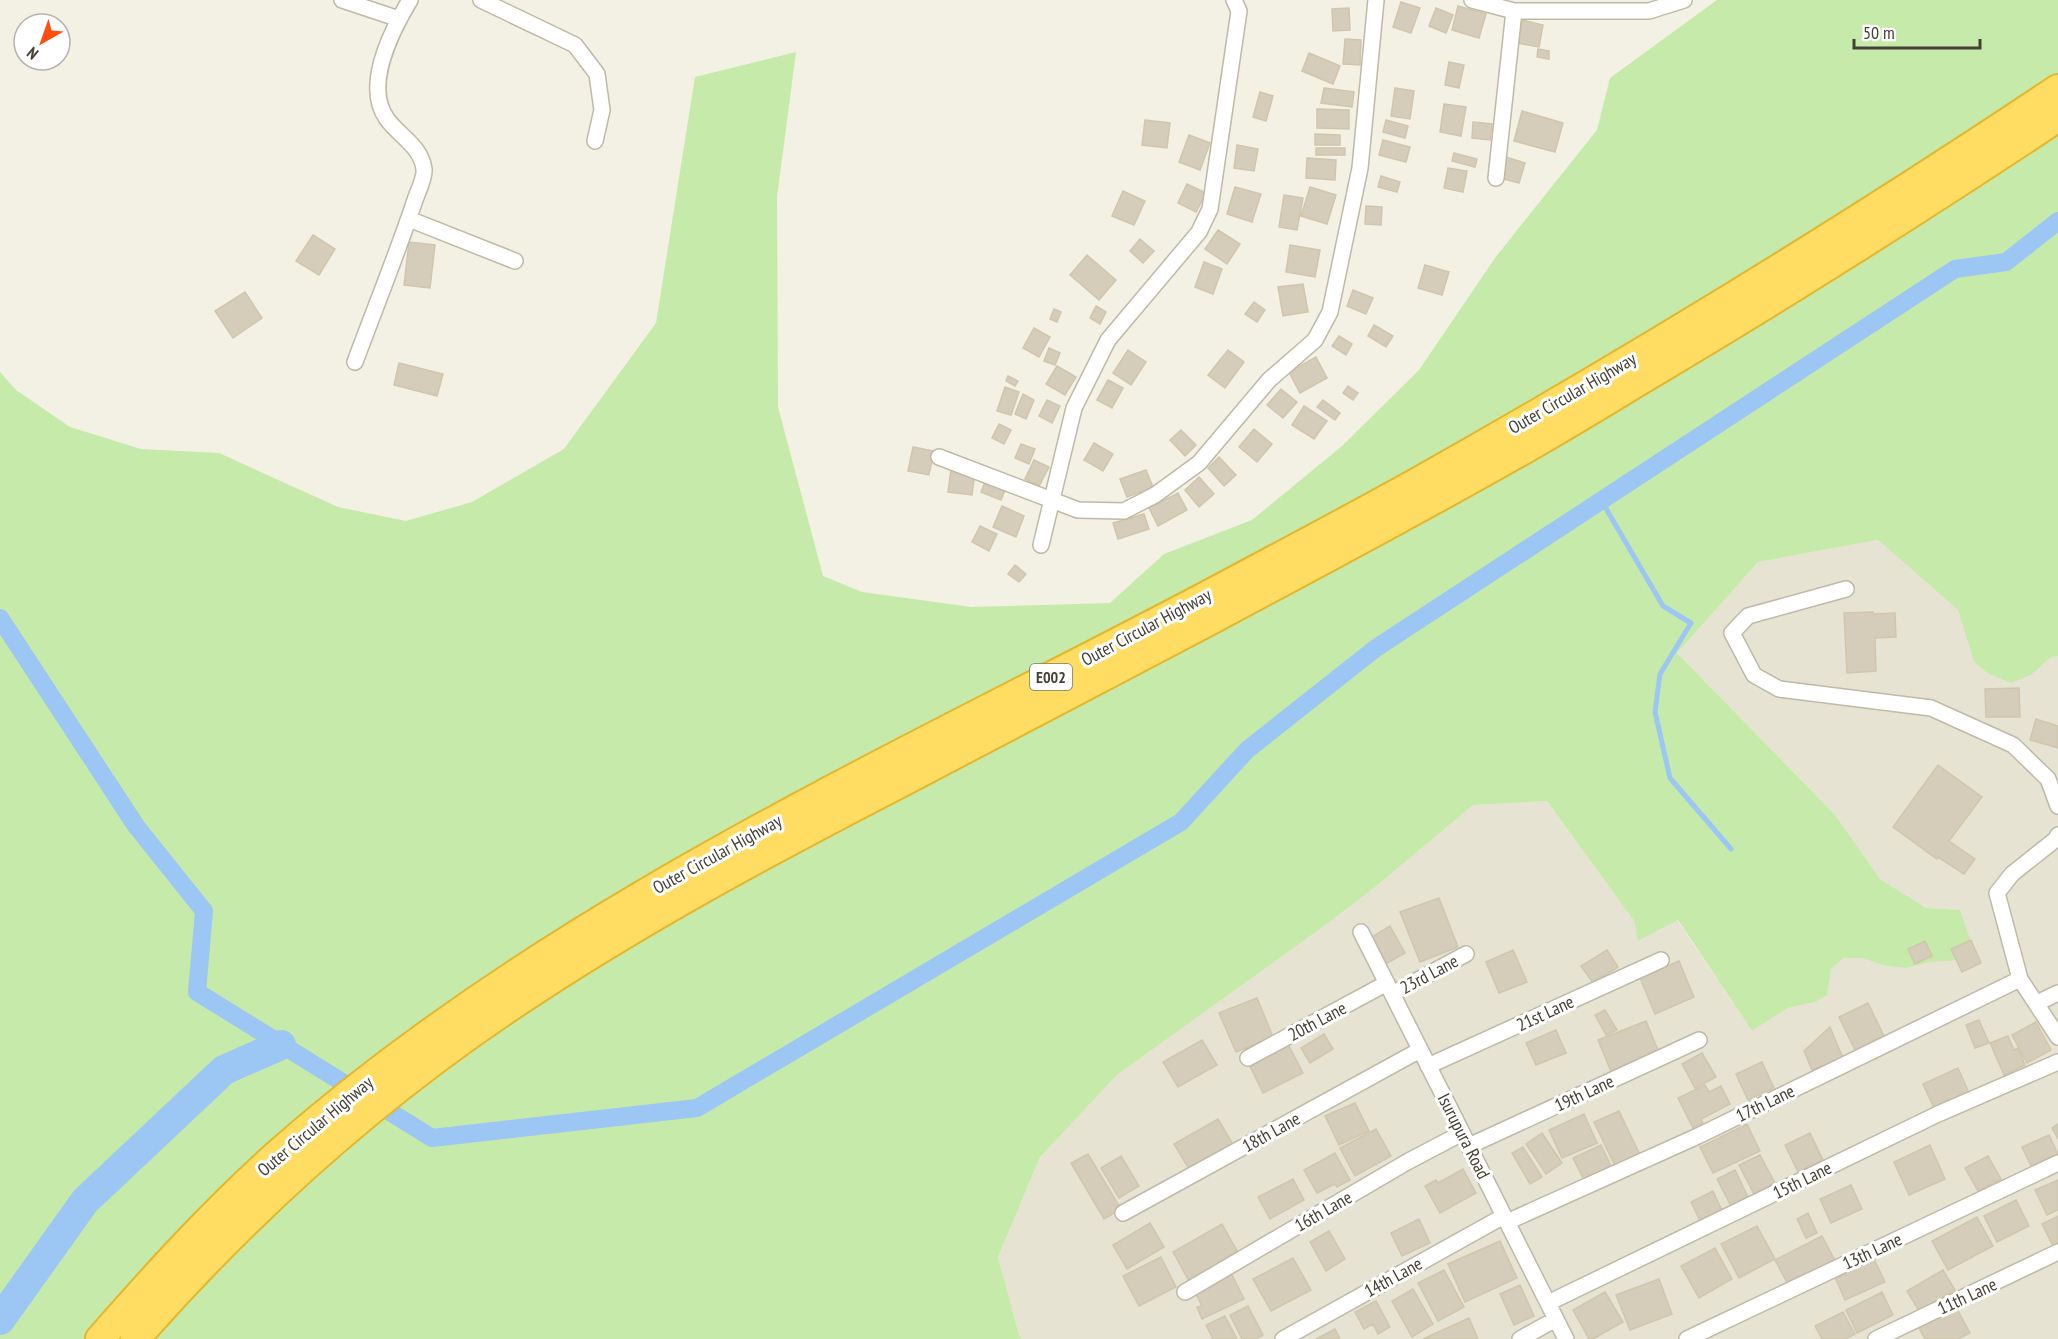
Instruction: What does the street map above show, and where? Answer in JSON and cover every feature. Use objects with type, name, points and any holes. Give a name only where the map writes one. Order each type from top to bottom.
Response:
[{"type":"highway","name":"Outer Circular Highway","points":[[100,1339],[196,1231],[282,1151],[410,1048],[536,962],[664,882],[818,798],[1218,590],[1413,485],[1621,365],[1875,210],[2058,89]]},
{"type":"highway","name":"Outer Circular Highway","points":[[135,1339],[183,1284],[232,1234],[330,1144],[428,1066],[529,994],[693,894],[827,820],[1230,610],[1425,506],[1527,448],[1787,292],[2058,117]]},
{"type":"street","points":[[342,0],[399,19]]},
{"type":"street","points":[[355,362],[409,219],[424,171],[417,150],[386,119],[378,101],[382,58],[410,0]]},
{"type":"street","points":[[481,0],[575,45],[597,74],[602,110],[595,141]]},
{"type":"street","points":[[1041,545],[1074,408],[1108,340],[1199,232],[1210,209],[1239,11],[1234,0]]},
{"type":"street","points":[[939,457],[1078,510],[1124,511],[1155,495],[1198,463],[1269,380],[1315,340],[1330,312],[1360,168],[1376,0]]},
{"type":"street","points":[[1472,0],[1514,11],[1648,11],[1684,0]]},
{"type":"street","points":[[1496,178],[1514,11]]},
{"type":"street","points":[[409,219],[515,261]]},
{"type":"street","points":[[1846,589],[1748,616],[1732,633],[1754,675],[1779,689],[1931,708],[2013,745],[2048,779],[2058,806]]},
{"type":"street","points":[[2058,835],[2012,874],[1997,893],[2020,979],[2058,1036]]},
{"type":"street","name":"Isurupura Road","points":[[1361,932],[1566,1339]]},
{"type":"street","name":"23rd Lane","points":[[1389,989],[1466,954]]},
{"type":"street","name":"21st Lane","points":[[1428,1066],[1661,960]]},
{"type":"street","name":"17th Lane","points":[[1506,1219],[1698,1136],[2020,979]]},
{"type":"street","name":"20th Lane","points":[[1248,1058],[1389,989]]},
{"type":"street","points":[[2037,1003],[2058,993]]},
{"type":"street","name":"19th Lane","points":[[1465,1139],[1698,1040]]},
{"type":"street","name":"18th Lane","points":[[1123,1214],[1420,1050]]},
{"type":"street","name":"15th Lane","points":[[1548,1303],[1938,1114],[2058,1062]]},
{"type":"street","name":"16th Lane","points":[[1185,1292],[1407,1162],[1465,1139]]},
{"type":"street","name":"13th Lane","points":[[1687,1339],[2058,1163]]},
{"type":"street","name":"14th Lane","points":[[1282,1339],[1506,1219]]},
{"type":"street","name":"11th Lane","points":[[1876,1339],[2058,1252]]},
{"type":"street","points":[[1520,1339],[1556,1319]]},
{"type":"shaded area","points":[[1878,540],[1958,610],[1974,662],[2031,675],[2051,657],[2058,656],[2058,1339],[1022,1339],[998,1257],[1040,1157],[1117,1075],[1320,929],[1374,888],[1473,805],[1547,801],[1634,921],[1638,941],[1677,920],[1752,1031],[1788,1008],[1815,1002],[1831,969],[1844,958],[1862,958],[1886,966],[1906,968],[1931,962],[1960,910],[1928,908],[1880,879],[1836,816],[1677,653],[1758,562]]},
{"type":"green space","points":[[1717,0],[2058,0],[2058,656],[2051,657],[2031,675],[2011,683],[1989,674],[1974,662],[1958,610],[1878,540],[1758,562],[1677,653],[1836,816],[1880,879],[1927,908],[1960,910],[1970,939],[1958,960],[1931,962],[1906,968],[1886,966],[1862,958],[1844,958],[1831,969],[1827,995],[1815,1002],[1788,1008],[1752,1031],[1678,920],[1638,941],[1634,921],[1547,801],[1473,805],[1374,888],[1320,929],[1117,1075],[1040,1157],[998,1257],[1022,1339],[0,1339],[0,372],[16,390],[70,427],[141,449],[219,453],[338,507],[406,521],[472,502],[564,449],[656,323],[695,77],[796,52],[777,197],[778,407],[823,576],[862,592],[971,607],[1110,603],[1164,554],[1252,520],[1342,446],[1419,370],[1495,258],[1597,130],[1610,78]]},
{"type":"building","points":[[1401,2],[1420,8],[1411,33],[1393,27]]},
{"type":"building","points":[[1458,6],[1486,14],[1479,38],[1452,30]]},
{"type":"building","points":[[1349,8],[1350,30],[1333,31],[1332,9]]},
{"type":"building","points":[[1436,8],[1453,15],[1446,33],[1429,26]]},
{"type":"building","points":[[1522,20],[1543,25],[1539,47],[1517,43]]},
{"type":"building","points":[[1345,39],[1361,40],[1360,65],[1343,64]]},
{"type":"building","points":[[1538,49],[1549,51],[1549,59],[1537,57]]},
{"type":"building","points":[[1309,53],[1340,66],[1333,84],[1302,71]]},
{"type":"building","points":[[1449,62],[1464,65],[1459,88],[1445,85]]},
{"type":"building","points":[[1324,88],[1354,92],[1352,107],[1321,103]]},
{"type":"building","points":[[1395,88],[1414,91],[1410,119],[1391,116]]},
{"type":"building","points":[[1260,92],[1273,96],[1266,121],[1253,117]]},
{"type":"building","points":[[1444,104],[1466,107],[1461,136],[1440,132]]},
{"type":"building","points":[[1317,109],[1349,110],[1349,129],[1317,128]]},
{"type":"building","points":[[1522,111],[1563,123],[1555,152],[1514,141]]},
{"type":"building","points":[[1145,120],[1170,123],[1167,148],[1142,145]]},
{"type":"building","points":[[1386,120],[1408,126],[1405,138],[1383,132]]},
{"type":"building","points":[[1473,122],[1492,124],[1490,140],[1472,138]]},
{"type":"building","points":[[1315,134],[1340,135],[1340,145],[1315,145]]},
{"type":"building","points":[[1189,135],[1210,143],[1200,170],[1179,162]]},
{"type":"building","points":[[1383,140],[1410,147],[1406,162],[1379,155]]},
{"type":"building","points":[[1237,145],[1258,149],[1254,171],[1234,168]]},
{"type":"building","points":[[1316,148],[1345,148],[1345,155],[1316,155]]},
{"type":"building","points":[[1454,153],[1477,159],[1475,167],[1452,161]]},
{"type":"building","points":[[1506,157],[1525,163],[1519,183],[1500,178]]},
{"type":"building","points":[[1307,158],[1336,160],[1335,180],[1306,178]]},
{"type":"building","points":[[1448,168],[1467,171],[1463,192],[1444,188]]},
{"type":"building","points":[[1381,176],[1400,182],[1397,192],[1378,187]]},
{"type":"building","points":[[1187,184],[1206,193],[1196,212],[1178,203]]},
{"type":"building","points":[[1235,187],[1261,194],[1252,222],[1227,214]]},
{"type":"building","points":[[1310,187],[1336,195],[1327,224],[1301,216]]},
{"type":"building","points":[[1123,191],[1145,201],[1134,225],[1112,216]]},
{"type":"building","points":[[1284,195],[1303,198],[1297,230],[1279,227]]},
{"type":"building","points":[[1366,206],[1382,207],[1381,225],[1365,224]]},
{"type":"building","points":[[1218,230],[1240,244],[1227,264],[1205,249]]},
{"type":"building","points":[[313,235],[335,249],[319,275],[296,261]]},
{"type":"building","points":[[1140,239],[1154,251],[1143,263],[1130,251]]},
{"type":"building","points":[[409,242],[435,245],[430,288],[404,285]]},
{"type":"building","points":[[1290,245],[1320,250],[1315,277],[1286,272]]},
{"type":"building","points":[[1087,255],[1116,280],[1099,300],[1070,275]]},
{"type":"building","points":[[1204,262],[1222,269],[1213,294],[1195,287]]},
{"type":"building","points":[[1425,265],[1449,272],[1442,295],[1418,288]]},
{"type":"building","points":[[1303,284],[1308,312],[1283,316],[1278,287]]},
{"type":"building","points":[[1353,290],[1373,298],[1366,314],[1347,306]]},
{"type":"building","points":[[245,292],[262,318],[233,338],[215,311]]},
{"type":"building","points":[[1254,302],[1265,310],[1257,322],[1245,314]]},
{"type":"building","points":[[1096,306],[1106,312],[1100,324],[1090,318]]},
{"type":"building","points":[[1054,309],[1061,312],[1057,322],[1050,319]]},
{"type":"building","points":[[1374,325],[1393,336],[1386,347],[1368,336]]},
{"type":"building","points":[[1034,328],[1050,337],[1039,357],[1023,348]]},
{"type":"building","points":[[1339,336],[1352,344],[1346,355],[1332,346]]},
{"type":"building","points":[[1049,348],[1060,353],[1055,365],[1044,361]]},
{"type":"building","points":[[1128,350],[1146,362],[1131,385],[1113,373]]},
{"type":"building","points":[[1228,350],[1244,362],[1225,388],[1208,375]]},
{"type":"building","points":[[1316,357],[1327,378],[1300,393],[1289,372]]},
{"type":"building","points":[[399,363],[443,374],[437,396],[394,385]]},
{"type":"building","points":[[1057,366],[1076,377],[1065,395],[1046,384]]},
{"type":"building","points":[[1008,376],[1018,381],[1015,386],[1006,381]]},
{"type":"building","points":[[1108,380],[1123,388],[1112,408],[1097,400]]},
{"type":"building","points":[[1348,386],[1358,393],[1353,400],[1343,393]]},
{"type":"building","points":[[1005,387],[1019,392],[1011,415],[997,411]]},
{"type":"building","points":[[1281,389],[1297,402],[1283,418],[1267,405]]},
{"type":"building","points":[[1023,394],[1034,400],[1026,419],[1015,414]]},
{"type":"building","points":[[1047,400],[1060,406],[1052,423],[1039,416]]},
{"type":"building","points":[[1323,400],[1340,413],[1335,420],[1317,407]]},
{"type":"building","points":[[1304,406],[1327,421],[1314,439],[1292,425]]},
{"type":"building","points":[[999,424],[1011,430],[1004,444],[992,438]]},
{"type":"building","points":[[1254,429],[1272,444],[1257,462],[1239,447]]},
{"type":"building","points":[[1181,430],[1196,445],[1185,456],[1170,440]]},
{"type":"building","points":[[1094,443],[1113,454],[1103,471],[1084,460]]},
{"type":"building","points":[[1021,444],[1035,449],[1029,464],[1015,458]]},
{"type":"building","points":[[913,447],[934,451],[929,475],[908,471]]},
{"type":"building","points":[[1219,457],[1236,475],[1224,486],[1208,468]]},
{"type":"building","points":[[1034,460],[1049,467],[1039,486],[1025,479]]},
{"type":"building","points":[[951,469],[975,472],[972,495],[948,492]]},
{"type":"building","points":[[1146,470],[1153,487],[1127,497],[1120,479]]},
{"type":"building","points":[[987,477],[1007,485],[1001,500],[981,492]]},
{"type":"building","points":[[1199,477],[1214,494],[1199,507],[1185,490]]},
{"type":"building","points":[[1178,493],[1187,510],[1158,526],[1149,508]]},
{"type":"building","points":[[1002,506],[1024,516],[1016,537],[993,527]]},
{"type":"building","points":[[1144,514],[1149,529],[1118,539],[1113,523]]},
{"type":"building","points":[[980,526],[997,534],[989,551],[972,542]]},
{"type":"building","points":[[1015,565],[1026,574],[1019,582],[1008,574]]},
{"type":"building","points":[[1873,612],[1873,614],[1895,613],[1896,637],[1875,638],[1876,671],[1847,673],[1844,613]]},
{"type":"building","points":[[2019,688],[2020,717],[1986,717],[1985,689]]},
{"type":"building","points":[[2036,719],[2058,726],[2058,748],[2030,740]]},
{"type":"building","points":[[1938,765],[1982,797],[1949,841],[1975,859],[1964,874],[1938,857],[1937,859],[1893,827]]},
{"type":"building","points":[[1439,898],[1458,947],[1420,962],[1400,912]]},
{"type":"building","points":[[1390,926],[1405,953],[1382,966],[1367,940]]},
{"type":"building","points":[[1971,940],[1981,963],[1962,972],[1951,949]]},
{"type":"building","points":[[1925,941],[1932,956],[1915,964],[1908,949]]},
{"type":"building","points":[[1513,950],[1527,982],[1499,993],[1486,962]]},
{"type":"building","points":[[1607,950],[1618,967],[1593,983],[1581,966]]},
{"type":"building","points":[[1679,961],[1694,997],[1655,1014],[1640,978]]},
{"type":"building","points":[[1257,998],[1273,1037],[1236,1052],[1219,1013]]},
{"type":"building","points":[[1868,1003],[1884,1036],[1855,1050],[1839,1017]]},
{"type":"building","points":[[1605,1010],[1617,1030],[1606,1035],[1595,1015]]},
{"type":"building","points":[[1979,1020],[1989,1043],[1975,1048],[1966,1025]]},
{"type":"building","points":[[1646,1021],[1660,1055],[1612,1074],[1598,1040]]},
{"type":"building","points":[[2036,1022],[2051,1050],[2027,1063],[2012,1035]]},
{"type":"building","points":[[1830,1027],[1843,1058],[1812,1070],[1804,1051]]},
{"type":"building","points":[[1556,1030],[1566,1053],[1536,1065],[1526,1043]]},
{"type":"building","points":[[1324,1034],[1333,1049],[1310,1063],[1301,1048]]},
{"type":"building","points":[[2008,1036],[2014,1050],[2018,1048],[2025,1065],[2004,1075],[1990,1043]]},
{"type":"building","points":[[1202,1040],[1217,1065],[1178,1087],[1163,1062]]},
{"type":"building","points":[[1289,1046],[1303,1073],[1263,1093],[1250,1066]]},
{"type":"building","points":[[1702,1053],[1716,1077],[1695,1088],[1682,1064]]},
{"type":"building","points":[[1762,1062],[1774,1088],[1748,1100],[1736,1074]]},
{"type":"building","points":[[1958,1068],[1969,1093],[1934,1108],[1923,1084]]},
{"type":"building","points":[[1705,1085],[1709,1092],[1721,1086],[1730,1104],[1701,1119],[1703,1123],[1693,1128],[1678,1098]]},
{"type":"building","points":[[1355,1103],[1369,1131],[1339,1145],[1325,1116]]},
{"type":"building","points":[[1619,1111],[1642,1159],[1617,1170],[1594,1122]]},
{"type":"building","points":[[1584,1114],[1597,1143],[1562,1158],[1549,1130]]},
{"type":"building","points":[[1218,1119],[1235,1148],[1192,1174],[1174,1144]]},
{"type":"building","points":[[1747,1124],[1760,1151],[1713,1173],[1700,1147]]},
{"type":"building","points":[[2058,1124],[2058,1139],[2052,1128]]},
{"type":"building","points":[[1376,1129],[1391,1156],[1355,1176],[1340,1148]]},
{"type":"building","points":[[1542,1133],[1562,1163],[1546,1174],[1526,1144]]},
{"type":"building","points":[[1810,1133],[1823,1160],[1798,1172],[1785,1145]]},
{"type":"building","points":[[2049,1135],[2058,1158],[2033,1170],[2022,1147]]},
{"type":"building","points":[[1601,1145],[1613,1170],[1585,1182],[1573,1158]]},
{"type":"building","points":[[1930,1145],[1945,1179],[1909,1195],[1894,1162]]},
{"type":"building","points":[[1523,1147],[1542,1177],[1530,1184],[1512,1153]]},
{"type":"building","points":[[1335,1153],[1350,1180],[1317,1193],[1304,1170]]},
{"type":"building","points":[[1088,1154],[1121,1209],[1104,1219],[1071,1163]]},
{"type":"building","points":[[1760,1155],[1775,1183],[1754,1194],[1739,1165]]},
{"type":"building","points":[[1121,1156],[1139,1186],[1119,1198],[1101,1168]]},
{"type":"building","points":[[1988,1156],[2001,1179],[1978,1191],[1965,1168]]},
{"type":"building","points":[[1463,1169],[1476,1193],[1440,1213],[1425,1186],[1436,1180],[1438,1183]]},
{"type":"building","points":[[1735,1170],[1748,1197],[1731,1206],[1717,1179]]},
{"type":"building","points":[[1293,1179],[1304,1200],[1270,1219],[1258,1197]]},
{"type":"building","points":[[2058,1180],[2058,1210],[2047,1215],[2035,1190]]},
{"type":"building","points":[[1851,1185],[1862,1209],[1831,1223],[1820,1199]]},
{"type":"building","points":[[1713,1191],[1725,1217],[1703,1227],[1691,1202]]},
{"type":"building","points":[[2016,1200],[2029,1226],[1997,1242],[1984,1216]]},
{"type":"building","points":[[1808,1213],[1817,1233],[1806,1238],[1797,1219]]},
{"type":"building","points":[[2058,1216],[2058,1244],[2053,1246],[2042,1224]]},
{"type":"building","points":[[1977,1217],[1993,1246],[1948,1270],[1932,1241]]},
{"type":"building","points":[[1419,1219],[1430,1243],[1402,1256],[1391,1233]]},
{"type":"building","points":[[1150,1223],[1164,1247],[1127,1269],[1113,1245]]},
{"type":"building","points":[[1222,1224],[1240,1256],[1190,1283],[1173,1252]]},
{"type":"building","points":[[1757,1226],[1775,1259],[1739,1278],[1721,1244]]},
{"type":"building","points":[[1329,1231],[1345,1259],[1326,1271],[1310,1242]]},
{"type":"building","points":[[1822,1236],[1838,1266],[1791,1290],[1775,1260]]},
{"type":"building","points":[[1500,1241],[1517,1278],[1465,1302],[1448,1264]]},
{"type":"building","points":[[1715,1248],[1732,1279],[1699,1298],[1681,1266]]},
{"type":"building","points":[[1161,1257],[1176,1287],[1139,1306],[1123,1276]]},
{"type":"building","points":[[1293,1258],[1311,1290],[1271,1311],[1253,1279]]},
{"type":"building","points":[[1874,1259],[1885,1282],[1845,1300],[1835,1277]]},
{"type":"building","points":[[1444,1270],[1464,1307],[1438,1321],[1418,1283]]},
{"type":"building","points":[[1943,1270],[1955,1290],[1919,1311],[1907,1291]]},
{"type":"building","points":[[1231,1273],[1244,1299],[1202,1319],[1197,1307],[1202,1306],[1194,1290]]},
{"type":"building","points":[[1659,1279],[1672,1314],[1630,1330],[1616,1295]]},
{"type":"building","points":[[1520,1285],[1534,1316],[1514,1325],[1500,1294]]},
{"type":"building","points":[[1413,1289],[1433,1324],[1412,1337],[1392,1301]]},
{"type":"building","points":[[1605,1292],[1623,1322],[1589,1339],[1573,1310]]},
{"type":"building","points":[[1882,1292],[1893,1315],[1857,1333],[1846,1310]]},
{"type":"building","points":[[1376,1301],[1390,1327],[1378,1334],[1373,1324],[1364,1329],[1355,1312]]},
{"type":"building","points":[[1248,1306],[1263,1335],[1256,1339],[1242,1339],[1230,1315]]},
{"type":"building","points":[[1956,1307],[1970,1333],[1958,1339],[1925,1339],[1918,1326]]},
{"type":"building","points":[[1843,1312],[1855,1334],[1846,1339],[1822,1339],[1815,1326]]},
{"type":"building","points":[[1225,1316],[1237,1339],[1213,1339],[1206,1325]]},
{"type":"building","points":[[1469,1318],[1478,1339],[1423,1339]]},
{"type":"building","points":[[1335,1329],[1340,1339],[1316,1339]]},
{"type":"waterway","points":[[0,618],[136,826],[204,911],[197,992],[432,1138],[697,1108],[1181,822],[1247,750],[1376,648],[1955,269],[2006,262],[2058,221]]},
{"type":"waterway","points":[[1601,500],[1663,606],[1691,623],[1660,674],[1655,712],[1670,778],[1731,849]]},
{"type":"waterway","points":[[0,1320],[85,1201],[224,1070],[281,1045]]}]
